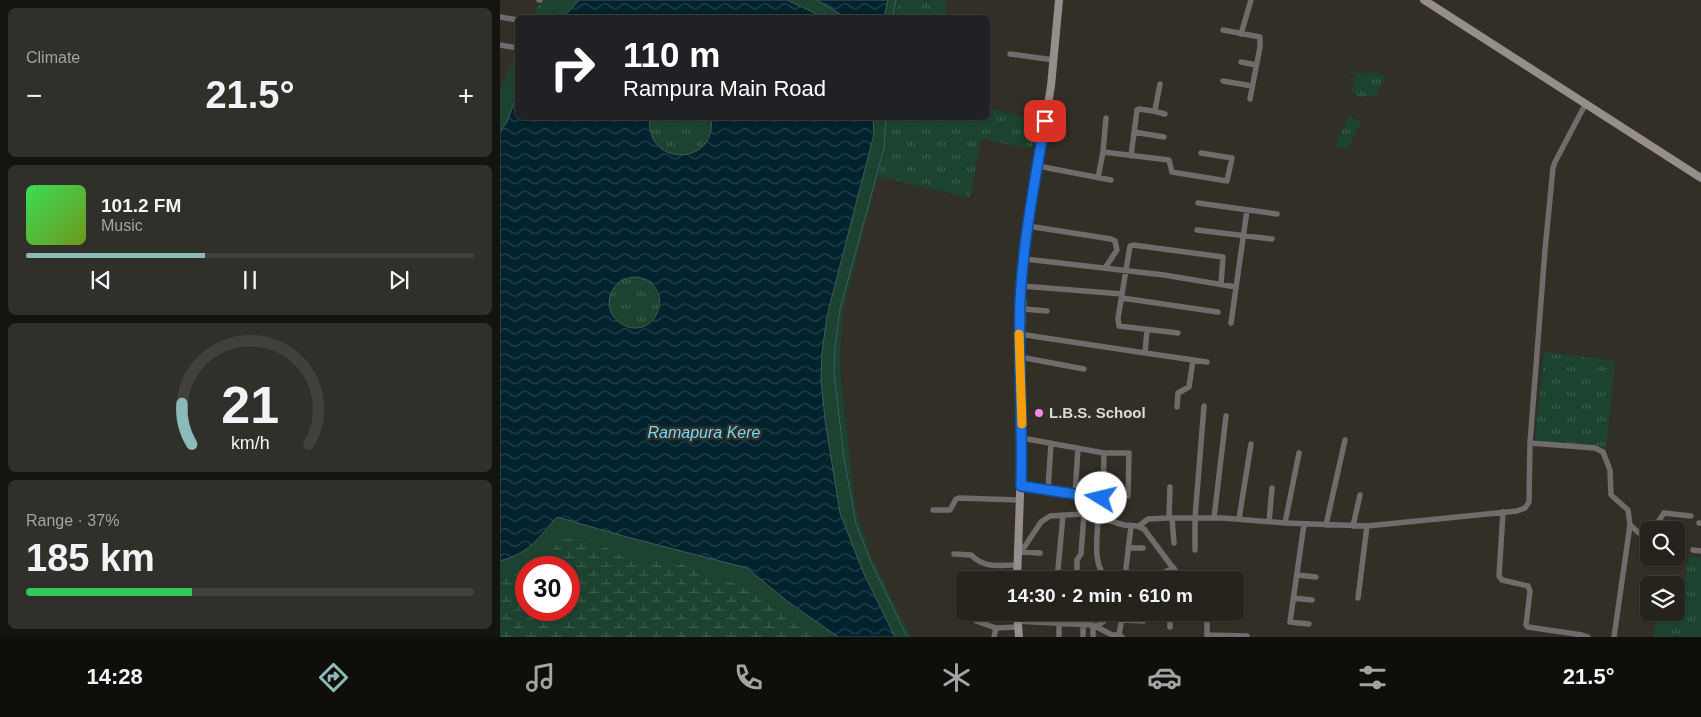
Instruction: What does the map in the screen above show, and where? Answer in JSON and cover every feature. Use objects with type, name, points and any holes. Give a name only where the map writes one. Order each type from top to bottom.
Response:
[{"type":"main road","points":[[1018,571],[1022,438],[1019,334],[1021,299],[1028,226],[1054,60],[1059,0]]},
{"type":"main road","points":[[1424,0],[1701,178]]},
{"type":"main road","points":[[1017,621],[1019,637]]},
{"type":"street","points":[[1241,34],[1251,0]]},
{"type":"street","points":[[500,17],[515,20]]},
{"type":"street","points":[[1223,30],[1260,37],[1260,47],[1250,98]]},
{"type":"street","points":[[500,45],[515,48]]},
{"type":"street","points":[[1010,54],[1054,60]]},
{"type":"street","points":[[1241,62],[1256,65]]},
{"type":"street","points":[[1223,81],[1252,86]]},
{"type":"street","points":[[1153,111],[1155,110],[1160,84]]},
{"type":"street","points":[[1139,526],[1148,519],[1214,518],[1367,526],[1518,511],[1528,505],[1530,443],[1553,168],[1586,104]]},
{"type":"street","points":[[1131,156],[1137,110],[1165,114]]},
{"type":"street","points":[[1098,178],[1103,152],[1106,118]]},
{"type":"street","points":[[1134,132],[1164,137]]},
{"type":"street","points":[[1103,152],[1169,160],[1172,172],[1227,181],[1232,158],[1201,153]]},
{"type":"street","points":[[1038,166],[1110,180]]},
{"type":"street","points":[[1198,203],[1277,214]]},
{"type":"street","points":[[1231,322],[1247,210]]},
{"type":"street","points":[[1028,226],[1110,239],[1115,242],[1117,250],[1105,268]]},
{"type":"street","points":[[1198,230],[1272,239]]},
{"type":"street","points":[[1178,333],[1119,326],[1129,248],[1133,245],[1223,257],[1221,284]]},
{"type":"street","points":[[1025,259],[1125,270],[1236,286]]},
{"type":"street","points":[[1022,286],[1122,296],[1218,312]]},
{"type":"street","points":[[1020,323],[1023,323],[1024,309],[1024,300],[1021,299]]},
{"type":"street","points":[[1024,309],[1047,311]]},
{"type":"street","points":[[1145,353],[1147,330]]},
{"type":"street","points":[[1019,334],[1207,362]]},
{"type":"street","points":[[1020,357],[1084,369]]},
{"type":"street","points":[[1176,407],[1178,392],[1189,388],[1193,360]]},
{"type":"street","points":[[1195,550],[1195,518],[1204,406]]},
{"type":"street","points":[[1214,518],[1226,416]]},
{"type":"street","points":[[1022,438],[1104,453],[1129,453],[1128,496]]},
{"type":"street","points":[[1326,525],[1345,440]]},
{"type":"street","points":[[1048,490],[1051,443]]},
{"type":"street","points":[[1530,443],[1595,448],[1603,452],[1610,470],[1612,495],[1628,510],[1630,525],[1614,637]]},
{"type":"street","points":[[1239,519],[1251,444]]},
{"type":"street","points":[[1075,494],[1078,448]]},
{"type":"street","points":[[1021,486],[1103,498],[1104,453]]},
{"type":"street","points":[[1285,523],[1299,453]]},
{"type":"street","points":[[1170,487],[1174,543]]},
{"type":"street","points":[[1269,522],[1272,488]]},
{"type":"street","points":[[1353,526],[1360,495]]},
{"type":"street","points":[[933,510],[950,510],[956,499],[959,498],[1020,500]]},
{"type":"street","points":[[1502,512],[1499,576],[1502,580],[1528,586],[1530,591],[1526,625],[1588,637]]},
{"type":"street","points":[[1659,521],[1664,513],[1691,516]]},
{"type":"street","points":[[1019,558],[1041,522],[1050,516],[1084,514],[1131,526],[1139,526],[1146,531],[1176,571]]},
{"type":"street","points":[[1077,571],[1077,560],[1081,554],[1084,514]]},
{"type":"street","points":[[1059,571],[1063,515]]},
{"type":"street","points":[[1098,517],[1097,548],[1102,571]]},
{"type":"street","points":[[1304,524],[1290,622],[1309,624]]},
{"type":"street","points":[[1630,525],[1640,533]]},
{"type":"street","points":[[1127,571],[1131,526]]},
{"type":"street","points":[[1358,598],[1367,526]]},
{"type":"street","points":[[1128,548],[1142,548]]},
{"type":"street","points":[[1693,550],[1701,551]]},
{"type":"street","points":[[954,554],[971,555],[977,562],[986,565],[1040,554]]},
{"type":"street","points":[[1167,571],[1174,568]]},
{"type":"street","points":[[1297,575],[1316,577]]},
{"type":"street","points":[[1293,598],[1312,600]]},
{"type":"street","points":[[976,621],[996,628],[1014,621]]},
{"type":"street","points":[[1031,621],[1095,626],[1110,636],[1121,636],[1122,621]]},
{"type":"street","points":[[1095,626],[1104,621]]},
{"type":"street","points":[[1170,621],[1170,627]]},
{"type":"street","points":[[1207,621],[1207,636],[1247,636]]},
{"type":"street","points":[[1059,623],[1059,637]]},
{"type":"street","points":[[1083,624],[1083,637]]},
{"type":"street","points":[[1093,637],[1095,626]]},
{"type":"street","points":[[994,637],[996,628]]},
{"type":"green space","points":[[541,0],[565,0],[550,15],[534,15]]},
{"type":"green space","points":[[565,0],[579,0],[566,15],[551,15]]},
{"type":"green space","points":[[787,0],[817,0],[842,15],[819,15]]},
{"type":"green space","points":[[888,0],[898,0],[895,15],[884,15]]},
{"type":"green space","points":[[898,0],[946,0],[945,15],[895,15]]},
{"type":"green space","points":[[515,56],[515,100],[507,122],[500,132],[500,90]]},
{"type":"green space","points":[[1346,72],[1362,72],[1366,74],[1376,72],[1386,77],[1376,95],[1360,97],[1351,92],[1357,75]]},
{"type":"green space","points":[[990,109],[1037,121],[1032,149],[981,139],[970,198],[878,176],[890,137],[890,120],[990,120]]},
{"type":"green space","points":[[1349,116],[1361,122],[1348,148],[1335,146]]},
{"type":"green space","points":[[650,120],[711,120],[710,134],[703,146],[693,152],[680,155],[668,152],[658,146],[651,134]]},
{"type":"green space","points":[[873,120],[890,120],[890,137],[843,312],[840,353],[841,380],[856,511],[870,552],[912,637],[895,637],[864,574],[840,513],[825,420],[821,379],[827,316],[874,134]]},
{"type":"green space","points":[[629,277],[639,277],[652,284],[659,297],[659,307],[652,320],[639,327],[629,327],[620,323],[613,316],[609,307],[609,297],[613,288],[620,281]]},
{"type":"green space","points":[[1544,352],[1615,361],[1606,447],[1535,441]]},
{"type":"green space","points":[[557,517],[747,568],[787,601],[838,637],[814,637],[753,591],[688,565],[624,556],[589,539],[563,538],[544,556],[515,556],[515,571],[500,574],[500,561],[526,550]]},
{"type":"green space","points":[[563,538],[589,539],[624,556],[688,565],[753,591],[814,637],[500,637],[500,574],[515,571],[515,621],[580,621],[580,556],[544,556]]},
{"type":"green space","points":[[1689,556],[1701,558],[1701,637],[1653,637],[1656,622],[1685,621],[1685,578]]},
{"type":"water","points":[[579,0],[787,0],[819,15],[566,15]]},
{"type":"water","points":[[817,0],[888,0],[884,15],[842,15]]},
{"type":"water","name":"Ramapura Kere","points":[[515,100],[515,120],[650,120],[651,134],[658,146],[669,152],[681,155],[693,152],[704,146],[710,134],[711,120],[873,120],[874,134],[827,316],[821,379],[825,420],[840,513],[864,574],[895,637],[838,637],[787,601],[747,568],[557,517],[533,544],[519,554],[500,561],[500,132],[507,122]],"holes":[[[636,277],[648,281],[656,288],[659,297],[659,307],[649,324],[640,328],[628,327],[614,317],[609,305],[609,299],[618,283]]]},
{"type":"waterway","points":[[893,15],[896,0]]},
{"type":"waterway","points":[[886,120],[884,148],[840,309],[834,373],[844,458],[856,524],[871,562],[907,637]]},
{"type":"slow traffic","points":[[1019,334],[1022,424]]},
{"type":"place","name":"L.B.S. School","points":[[1039,413]]},
{"type":"route","points":[[1045,121],[1028,226],[1020,302],[1021,486],[1101,498]]}]
